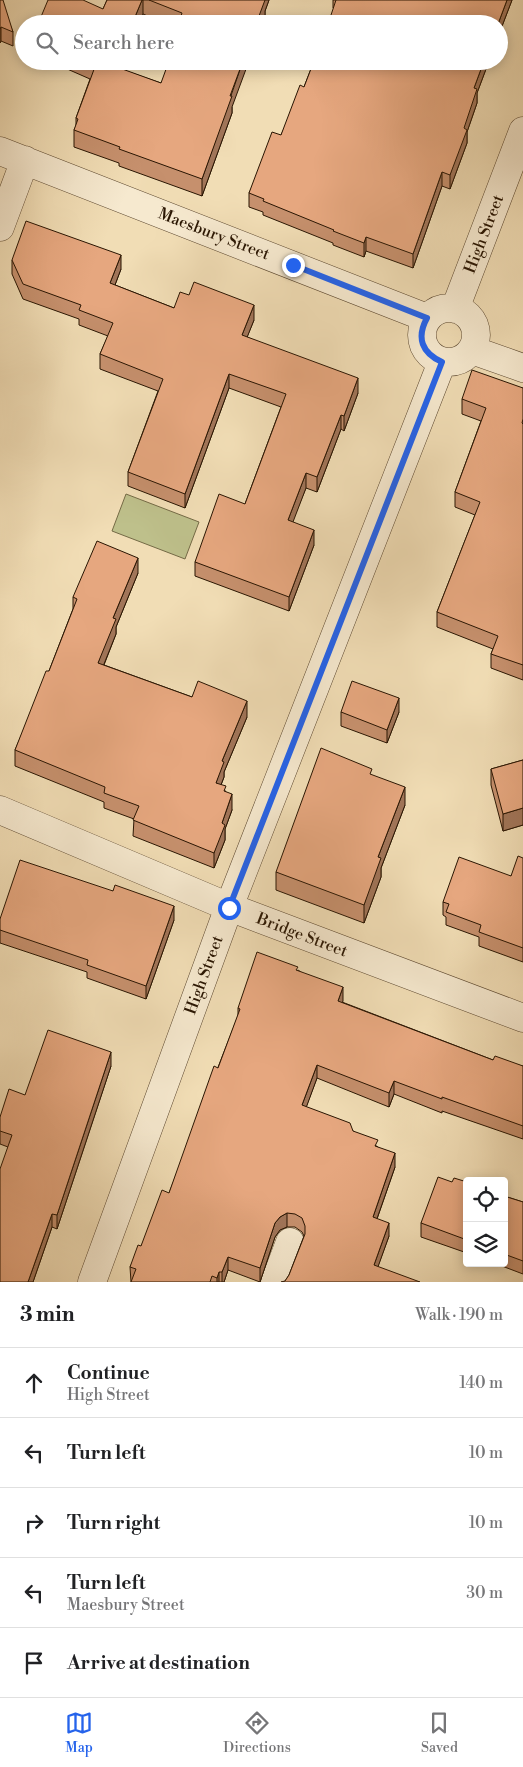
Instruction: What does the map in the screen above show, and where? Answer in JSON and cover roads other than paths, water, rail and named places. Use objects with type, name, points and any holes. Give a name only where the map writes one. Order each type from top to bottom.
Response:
[{"type":"street","name":"High Street","points":[[456,309],[523,131]]},
{"type":"street","points":[[0,227],[12,155]]},
{"type":"street","name":"Maesbury Street","points":[[12,155],[427,318]]},
{"type":"street","points":[[443,308],[462,311],[470,317],[475,325],[476,335],[472,350],[466,357],[457,362],[442,362],[434,358],[427,352],[422,343],[422,326],[427,318],[443,308]]},
{"type":"street","points":[[472,350],[523,368]]},
{"type":"street","name":"High Street","points":[[99,1280],[229,908],[442,362]]},
{"type":"street","name":"Bridge Street","points":[[0,810],[229,908],[523,1018]]},
{"type":"street","points":[[275,1282],[290,1242]]}]
